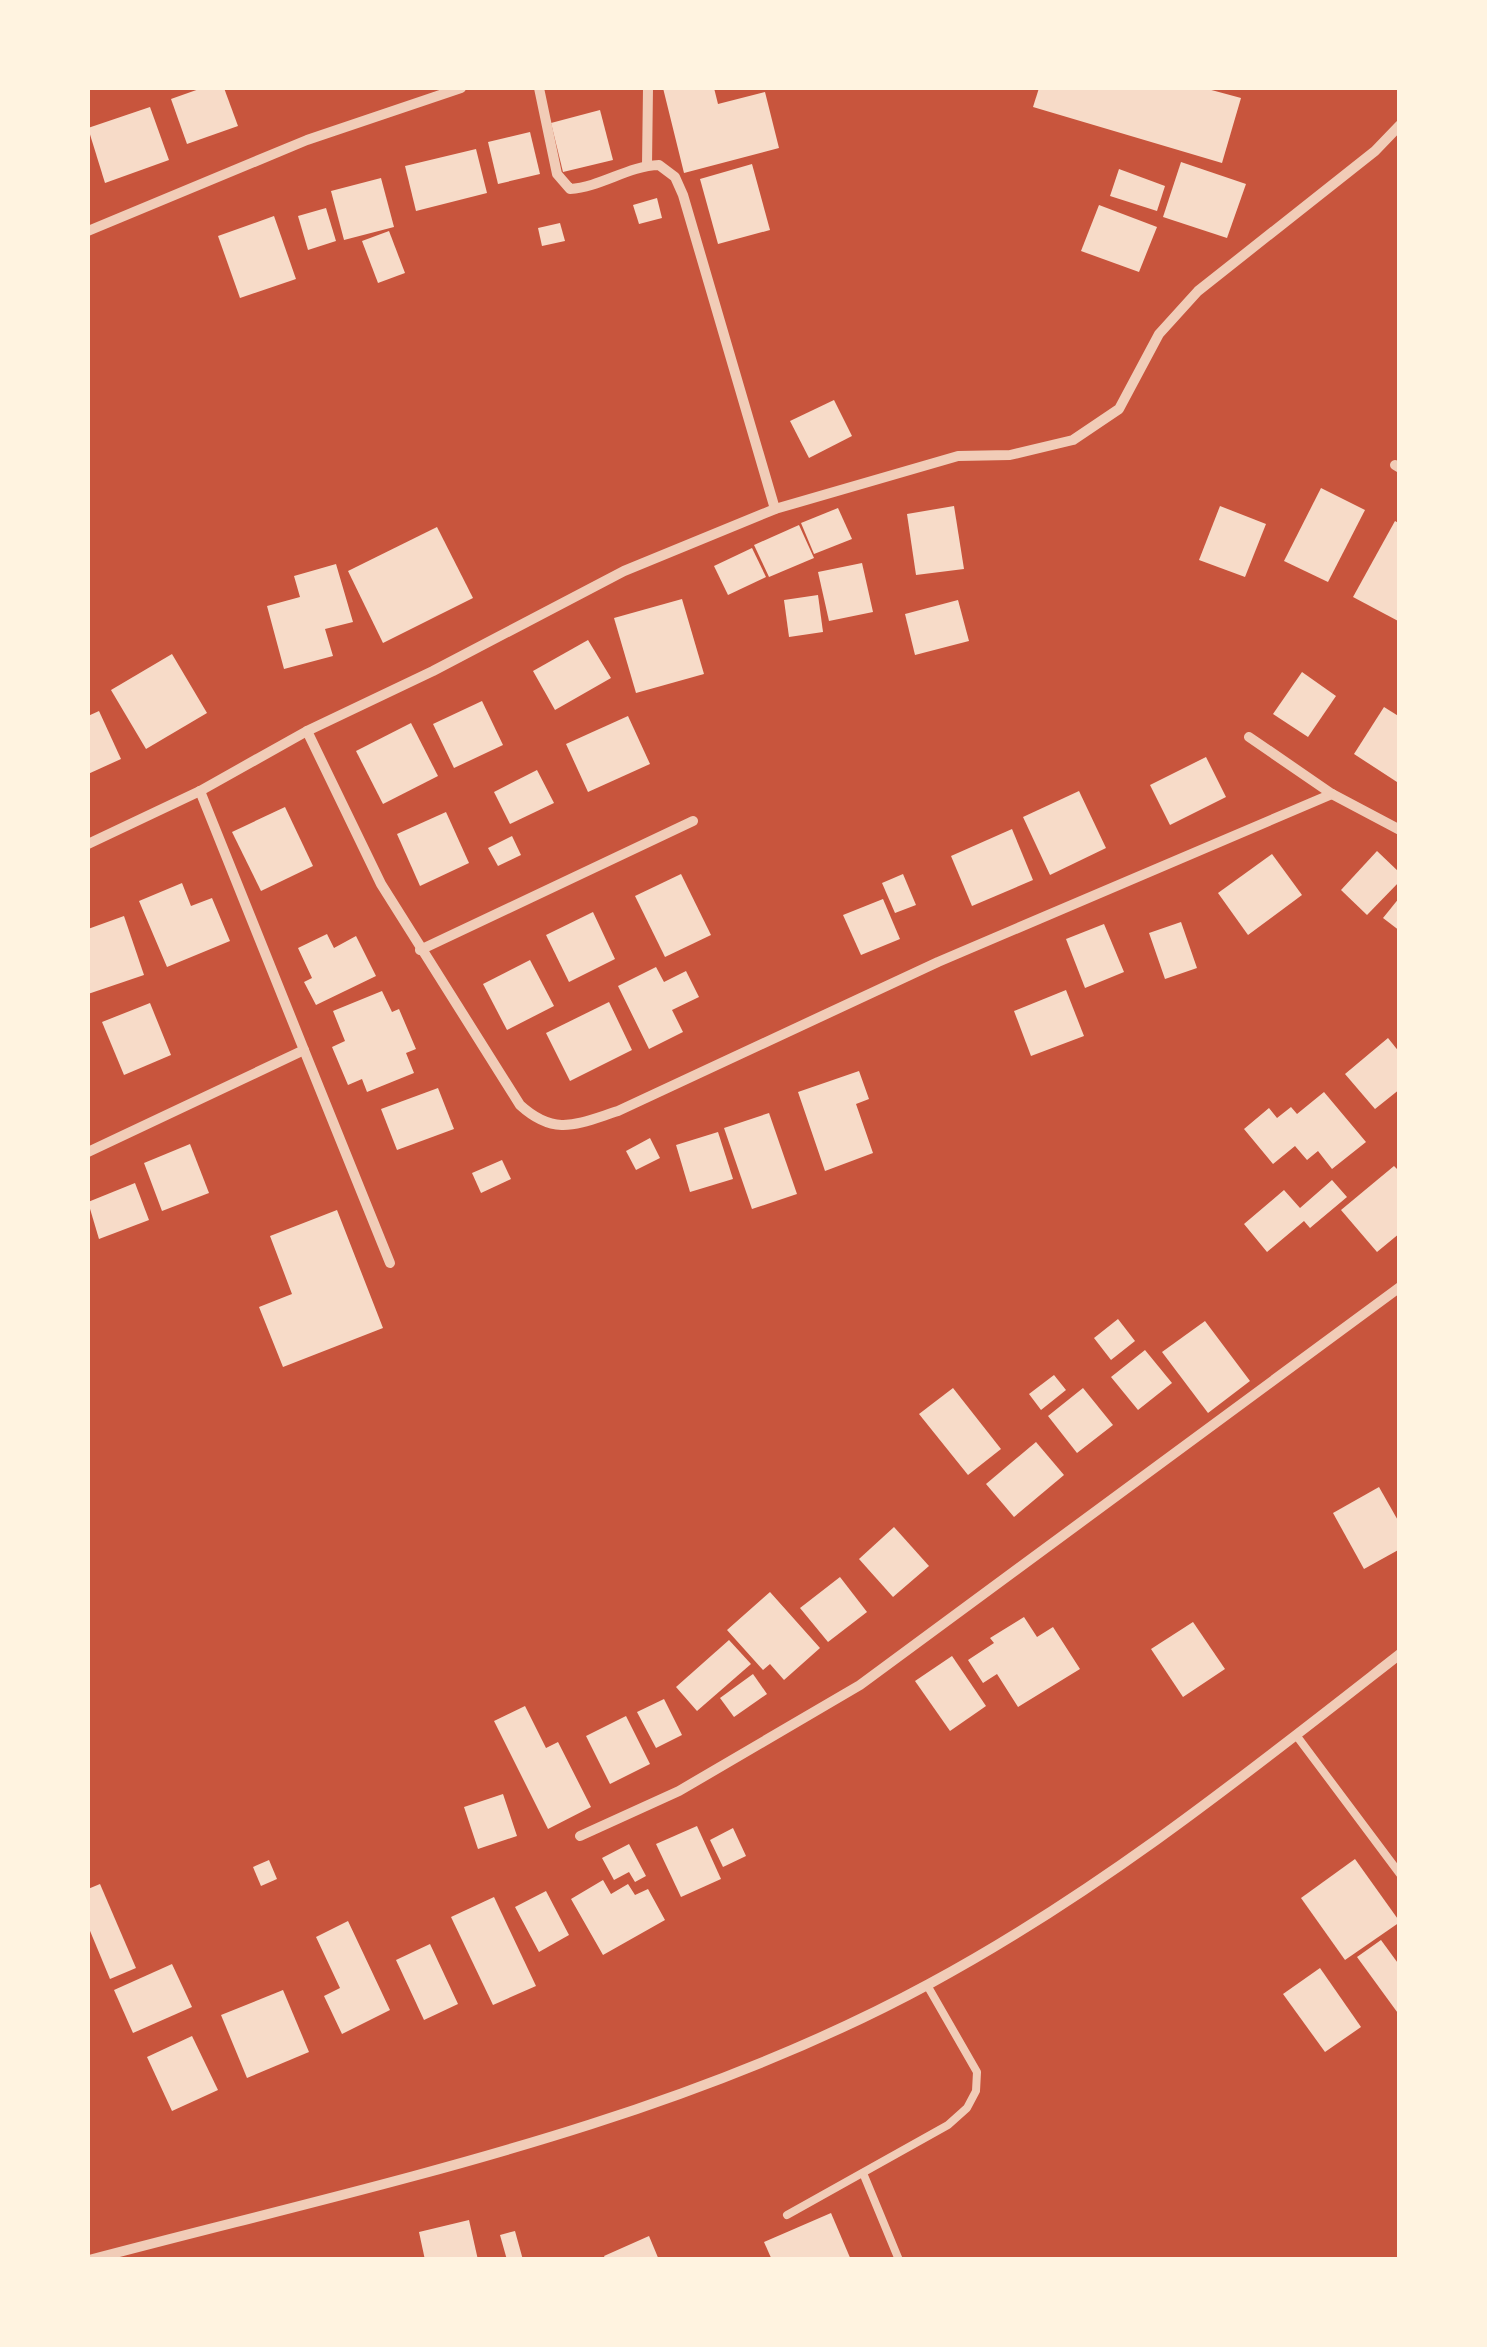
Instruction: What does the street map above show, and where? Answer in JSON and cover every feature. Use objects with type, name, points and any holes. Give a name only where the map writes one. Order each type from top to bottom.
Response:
[{"type":"street","points":[[88,231],[307,140],[462,88]]},
{"type":"street","points":[[539,88],[557,174],[570,188],[588,188],[647,165],[659,164],[674,177],[684,195],[775,509]]},
{"type":"street","points":[[647,165],[648,88]]},
{"type":"street","points":[[88,844],[200,791],[307,731],[433,672],[624,571],[775,509],[958,456],[1010,455],[1073,440],[1119,409],[1159,334],[1198,291],[1375,152],[1400,126]]},
{"type":"street","points":[[307,731],[381,884],[520,1105],[538,1121],[577,1125],[618,1111],[938,962],[1332,794]]},
{"type":"street","points":[[1250,737],[1332,794],[1400,830]]},
{"type":"street","points":[[200,791],[390,1263]]},
{"type":"street","points":[[420,950],[693,820]]},
{"type":"street","points":[[88,1152],[304,1050]]},
{"type":"street","points":[[580,1836],[679,1791],[860,1685],[1400,1287]]},
{"type":"street","points":[[89,2260],[409,2176],[649,2106],[802,2044],[927,1986],[1066,1904],[1400,1654]]},
{"type":"lane","points":[[1296,1735],[1400,1874]]},
{"type":"lane","points":[[1390,1861],[1400,1854]]},
{"type":"lane","points":[[787,2215],[948,2125],[967,2108],[976,2090],[977,2072],[927,1986]]},
{"type":"lane","points":[[863,2172],[899,2260]]},
{"type":"building","points":[[202,88],[224,88],[238,126],[187,144],[171,99]]},
{"type":"building","points":[[663,88],[714,88],[718,104],[765,92],[779,148],[684,173]]},
{"type":"building","points":[[1039,88],[1204,88],[1241,98],[1222,163],[1033,107]]},
{"type":"building","points":[[150,107],[169,160],[105,183],[88,128]]},
{"type":"building","points":[[600,110],[613,160],[563,172],[551,123]]},
{"type":"building","points":[[530,132],[540,174],[498,184],[488,142]]},
{"type":"building","points":[[476,149],[487,193],[416,211],[405,166]]},
{"type":"building","points":[[1181,162],[1246,184],[1227,238],[1163,217]]},
{"type":"building","points":[[752,164],[770,230],[718,244],[700,179]]},
{"type":"building","points":[[1119,169],[1165,186],[1157,211],[1110,196]]},
{"type":"building","points":[[381,178],[394,227],[344,240],[331,191]]},
{"type":"building","points":[[657,198],[662,218],[639,224],[633,205]]},
{"type":"building","points":[[1099,205],[1157,227],[1139,272],[1081,251]]},
{"type":"building","points":[[326,208],[336,241],[308,250],[298,216]]},
{"type":"building","points":[[274,216],[296,279],[240,298],[218,236]]},
{"type":"building","points":[[560,223],[565,241],[542,246],[538,228]]},
{"type":"building","points":[[389,231],[405,273],[378,283],[362,241]]},
{"type":"building","points":[[834,400],[852,436],[809,458],[790,421]]},
{"type":"building","points":[[1321,488],[1365,510],[1328,582],[1284,561]]},
{"type":"building","points":[[954,506],[964,569],[916,575],[907,514]]},
{"type":"building","points":[[1220,506],[1266,524],[1245,577],[1199,560]]},
{"type":"building","points":[[838,508],[852,539],[814,554],[801,523]]},
{"type":"building","points":[[1395,521],[1400,524],[1400,622],[1353,597]]},
{"type":"building","points":[[799,525],[814,558],[769,577],[754,545]]},
{"type":"building","points":[[437,527],[473,598],[383,643],[348,571]]},
{"type":"building","points":[[752,548],[766,577],[728,595],[714,566]]},
{"type":"building","points":[[862,563],[873,612],[829,621],[818,572]]},
{"type":"building","points":[[336,564],[353,622],[325,629],[333,656],[284,669],[267,606],[300,597],[294,576]]},
{"type":"building","points":[[818,595],[823,632],[789,637],[784,600]]},
{"type":"building","points":[[682,599],[704,674],[636,693],[614,618]]},
{"type":"building","points":[[958,600],[969,641],[915,655],[905,614]]},
{"type":"building","points":[[588,640],[611,678],[555,710],[533,671]]},
{"type":"building","points":[[172,654],[207,713],[146,749],[111,690]]},
{"type":"building","points":[[1302,672],[1336,696],[1308,737],[1273,714]]},
{"type":"building","points":[[482,701],[503,745],[454,768],[433,724]]},
{"type":"building","points":[[1384,707],[1400,717],[1397,782],[1354,754]]},
{"type":"building","points":[[99,711],[121,759],[88,774],[88,716]]},
{"type":"building","points":[[628,716],[650,764],[588,792],[566,744]]},
{"type":"building","points":[[411,723],[438,776],[383,804],[356,751]]},
{"type":"building","points":[[1206,757],[1226,797],[1170,825],[1150,785]]},
{"type":"building","points":[[537,770],[554,803],[510,824],[494,792]]},
{"type":"building","points":[[1079,791],[1106,848],[1050,875],[1023,817]]},
{"type":"building","points":[[285,807],[313,866],[261,891],[232,832]]},
{"type":"building","points":[[446,812],[469,863],[420,886],[397,834]]},
{"type":"building","points":[[1012,829],[1033,880],[972,906],[951,856]]},
{"type":"building","points":[[512,836],[521,855],[498,866],[488,848]]},
{"type":"building","points":[[1377,851],[1400,873],[1400,881],[1367,915],[1341,890]]},
{"type":"building","points":[[1272,854],[1302,895],[1248,935],[1218,893]]},
{"type":"building","points":[[681,874],[711,935],[665,957],[635,896]]},
{"type":"building","points":[[903,874],[916,905],[895,913],[882,883]]},
{"type":"building","points":[[182,883],[191,906],[212,898],[230,941],[167,967],[139,901]]},
{"type":"building","points":[[1400,897],[1400,931],[1383,918]]},
{"type":"building","points":[[883,899],[900,939],[861,955],[843,915]]},
{"type":"building","points":[[593,912],[615,959],[569,982],[546,935]]},
{"type":"building","points":[[124,916],[144,975],[88,994],[88,929]]},
{"type":"building","points":[[1181,922],[1197,968],[1165,979],[1149,933]]},
{"type":"building","points":[[1104,924],[1124,972],[1085,988],[1066,939]]},
{"type":"building","points":[[327,934],[334,948],[356,936],[376,976],[316,1005],[304,982],[312,978],[298,948]]},
{"type":"building","points":[[530,960],[554,1006],[507,1030],[483,984]]},
{"type":"building","points":[[656,967],[664,982],[686,971],[699,997],[672,1010],[683,1032],[649,1049],[618,986]]},
{"type":"building","points":[[1066,990],[1084,1036],[1031,1056],[1014,1011]]},
{"type":"building","points":[[382,991],[392,1012],[399,1009],[416,1049],[406,1053],[414,1073],[367,1092],[362,1079],[348,1085],[332,1047],[345,1041],[333,1011]]},
{"type":"building","points":[[609,1002],[632,1050],[570,1081],[546,1033]]},
{"type":"building","points":[[150,1003],[171,1055],[124,1075],[102,1022]]},
{"type":"building","points":[[1388,1038],[1400,1053],[1400,1089],[1375,1109],[1345,1074]]},
{"type":"building","points":[[859,1071],[869,1099],[856,1104],[873,1153],[825,1171],[798,1092]]},
{"type":"building","points":[[438,1088],[454,1129],[397,1150],[381,1109]]},
{"type":"building","points":[[1324,1092],[1366,1142],[1332,1169],[1318,1151],[1307,1160],[1295,1146],[1273,1164],[1244,1129],[1269,1108],[1277,1118],[1291,1107],[1297,1114]]},
{"type":"building","points":[[769,1113],[797,1194],[752,1209],[724,1128]]},
{"type":"building","points":[[718,1132],[733,1179],[690,1192],[676,1145]]},
{"type":"building","points":[[650,1138],[660,1158],[636,1170],[626,1151]]},
{"type":"building","points":[[190,1144],[209,1193],[162,1211],[144,1163]]},
{"type":"building","points":[[502,1160],[511,1179],[481,1193],[472,1173]]},
{"type":"building","points":[[1394,1166],[1400,1172],[1400,1233],[1377,1252],[1341,1210]]},
{"type":"building","points":[[1332,1180],[1347,1197],[1310,1228],[1304,1221],[1267,1252],[1244,1224],[1284,1190],[1300,1208]]},
{"type":"building","points":[[135,1183],[149,1220],[99,1239],[88,1202]]},
{"type":"building","points":[[337,1210],[383,1328],[283,1367],[259,1307],[292,1294],[270,1236]]},
{"type":"building","points":[[1118,1319],[1135,1341],[1111,1360],[1094,1338]]},
{"type":"building","points":[[1205,1321],[1250,1381],[1208,1413],[1162,1352]]},
{"type":"building","points":[[1145,1350],[1172,1383],[1138,1410],[1111,1377]]},
{"type":"building","points":[[1054,1375],[1066,1390],[1041,1410],[1029,1394]]},
{"type":"building","points":[[953,1388],[1001,1449],[968,1475],[919,1414]]},
{"type":"building","points":[[1083,1388],[1113,1425],[1077,1453],[1048,1416]]},
{"type":"building","points":[[1036,1442],[1064,1475],[1014,1517],[986,1484]]},
{"type":"building","points":[[1379,1487],[1400,1524],[1400,1549],[1364,1569],[1333,1513]]},
{"type":"building","points":[[894,1527],[929,1566],[893,1597],[859,1559]]},
{"type":"building","points":[[840,1577],[867,1612],[828,1642],[800,1608]]},
{"type":"building","points":[[770,1592],[820,1648],[784,1680],[770,1664],[763,1670],[727,1630]]},
{"type":"building","points":[[1024,1617],[1037,1637],[1053,1627],[1080,1669],[1018,1707],[997,1674],[983,1683],[968,1660],[994,1643],[990,1638]]},
{"type":"building","points":[[1193,1622],[1225,1669],[1183,1697],[1151,1649]]},
{"type":"building","points":[[729,1640],[751,1664],[697,1711],[676,1687]]},
{"type":"building","points":[[952,1656],[986,1706],[950,1731],[915,1681]]},
{"type":"building","points":[[753,1674],[767,1694],[734,1717],[720,1698]]},
{"type":"building","points":[[664,1699],[682,1735],[656,1748],[637,1712]]},
{"type":"building","points":[[525,1706],[546,1748],[558,1742],[591,1807],[548,1829],[494,1721]]},
{"type":"building","points":[[626,1716],[650,1764],[610,1784],[586,1736]]},
{"type":"building","points":[[503,1794],[517,1836],[478,1849],[464,1807]]},
{"type":"building","points":[[697,1826],[721,1879],[681,1897],[656,1844]]},
{"type":"building","points":[[733,1828],[746,1856],[723,1867],[710,1840]]},
{"type":"building","points":[[629,1844],[646,1876],[635,1882],[629,1872],[614,1880],[602,1858]]},
{"type":"building","points":[[1355,1859],[1400,1922],[1345,1960],[1301,1898]]},
{"type":"building","points":[[269,1860],[277,1879],[261,1886],[253,1867]]},
{"type":"building","points":[[603,1880],[611,1894],[628,1884],[635,1895],[648,1889],[665,1920],[603,1955],[571,1899]]},
{"type":"building","points":[[100,1884],[136,1968],[110,1979],[88,1926],[88,1889]]},
{"type":"building","points":[[546,1891],[569,1935],[539,1952],[515,1907]]},
{"type":"building","points":[[494,1897],[536,1986],[493,2005],[451,1917]]},
{"type":"building","points":[[348,1921],[390,2010],[342,2034],[324,1996],[340,1988],[316,1937]]},
{"type":"building","points":[[1381,1940],[1400,1966],[1400,2016],[1357,1957]]},
{"type":"building","points":[[430,1944],[458,2004],[424,2020],[396,1960]]},
{"type":"building","points":[[172,1964],[192,2007],[133,2033],[114,1990]]},
{"type":"building","points":[[1320,1968],[1361,2027],[1325,2052],[1283,1994]]},
{"type":"building","points":[[283,1990],[309,2052],[247,2078],[221,2015]]},
{"type":"building","points":[[192,2036],[218,2090],[172,2111],[147,2057]]},
{"type":"building","points":[[831,2213],[851,2260],[772,2260],[764,2242]]},
{"type":"building","points":[[469,2220],[478,2260],[425,2260],[419,2232]]},
{"type":"building","points":[[515,2231],[523,2260],[507,2260],[500,2235]]},
{"type":"building","points":[[649,2236],[659,2260],[606,2260],[604,2256]]}]
